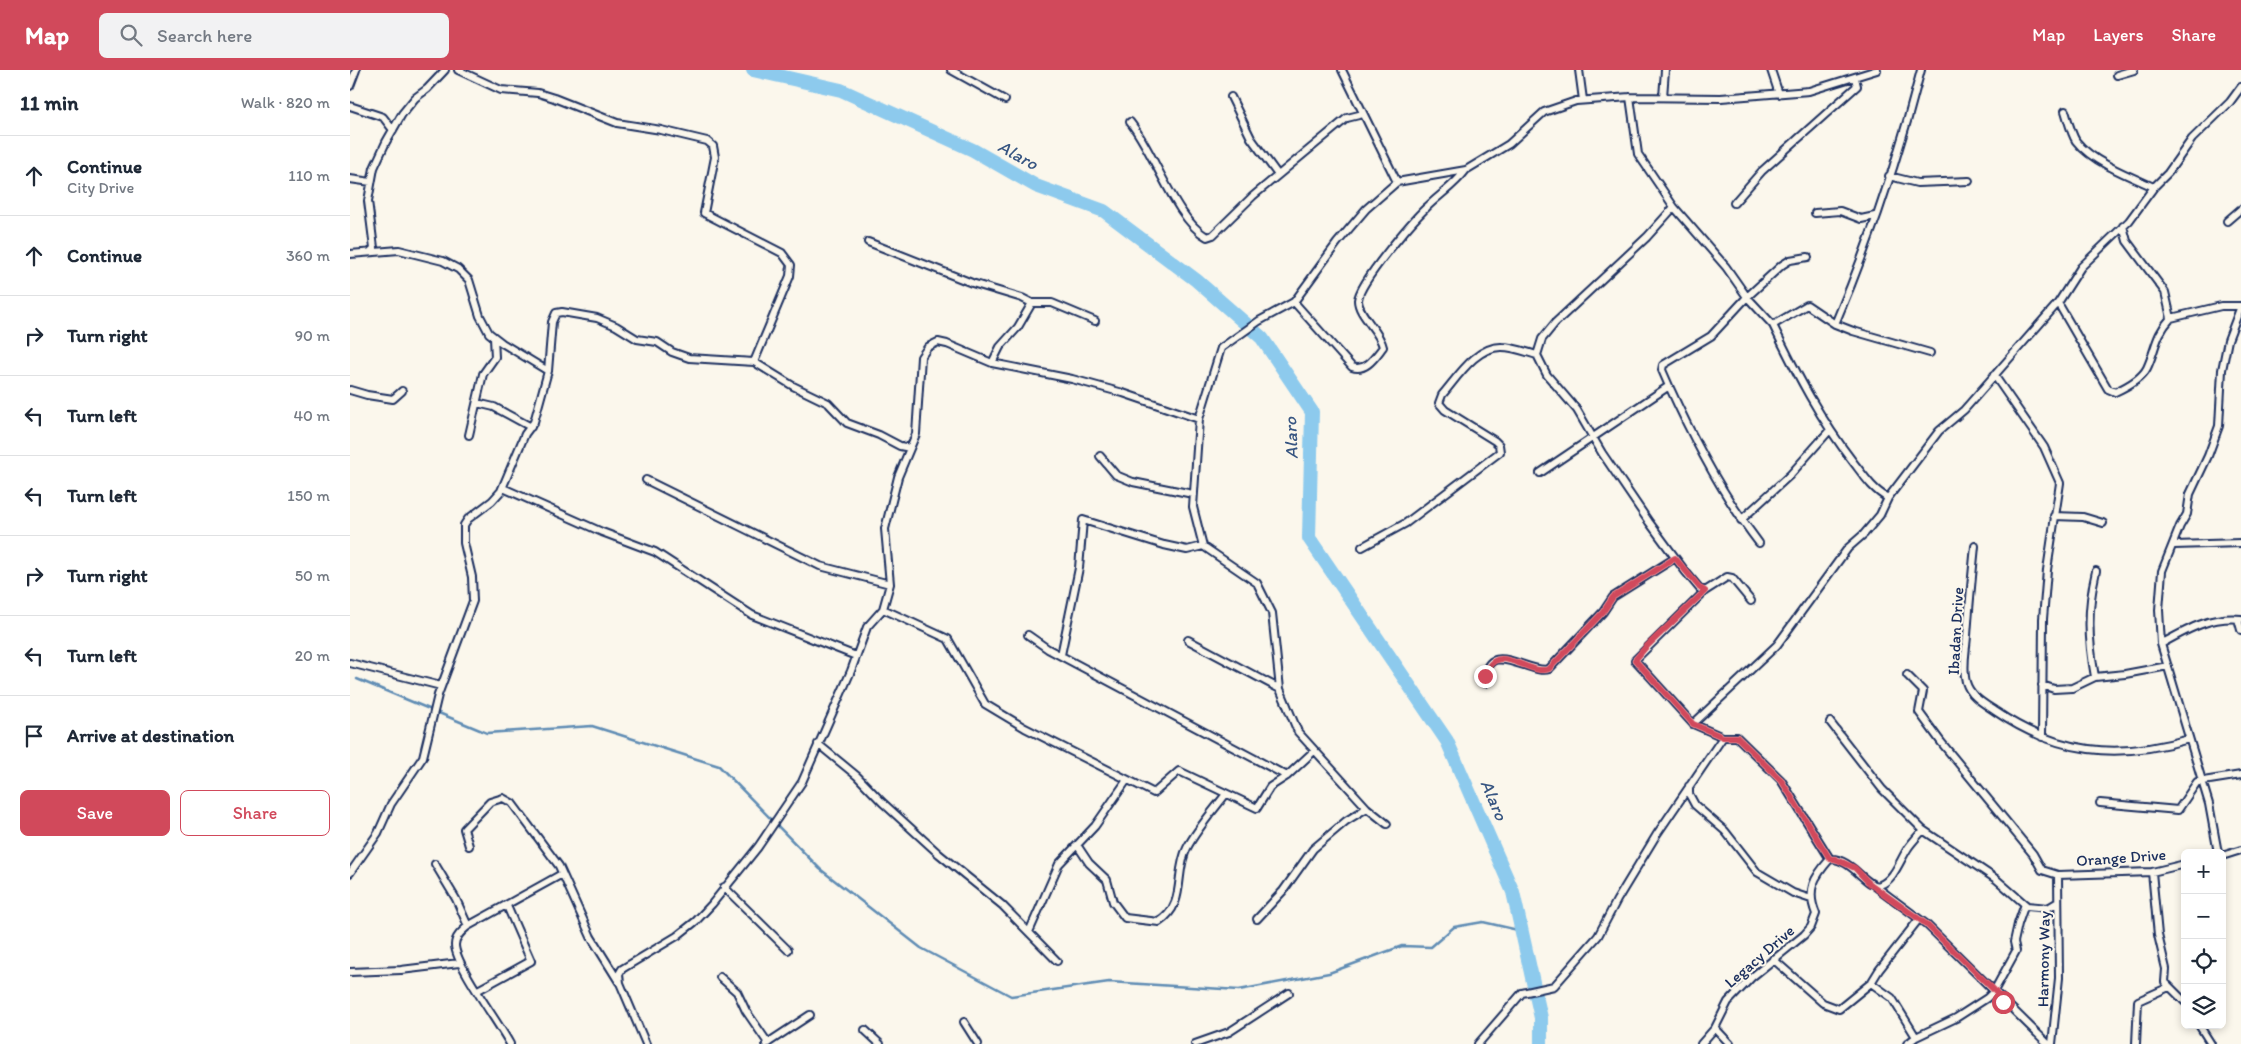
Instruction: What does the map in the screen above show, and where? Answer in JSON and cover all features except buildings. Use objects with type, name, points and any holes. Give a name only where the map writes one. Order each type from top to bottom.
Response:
[{"type":"street","points":[[350,86],[356,70]]},
{"type":"street","points":[[371,252],[374,248],[368,201],[374,168],[393,130],[415,98],[427,89],[445,70]]},
{"type":"street","points":[[458,70],[501,90],[538,93],[617,123],[661,130],[707,141],[713,146],[715,157],[704,213],[782,253],[791,265],[790,276],[754,362]]},
{"type":"street","points":[[951,70],[1005,100]]},
{"type":"street","points":[[1342,70],[1397,182]]},
{"type":"street","points":[[1579,70],[1584,100]]},
{"type":"street","points":[[1663,97],[1665,70]]},
{"type":"street","points":[[1771,70],[1779,94]]},
{"type":"street","points":[[1294,302],[1348,363],[1358,370],[1364,368],[1383,347],[1382,339],[1358,305],[1360,292],[1410,226],[1466,170],[1509,144],[1544,112],[1584,100],[1630,97],[1721,98],[1809,91],[1877,70]]},
{"type":"street","points":[[1835,324],[1851,285],[1889,176],[1921,70]]},
{"type":"street","points":[[2117,75],[2134,70]]},
{"type":"street","points":[[1734,203],[1762,171],[1857,86],[1859,74]]},
{"type":"street","points":[[1693,724],[1777,645],[1848,548],[1864,534],[1880,515],[1888,498],[1939,431],[1964,410],[2058,303],[2080,268],[2124,226],[2154,187],[2168,173],[2192,139],[2230,102],[2241,87]]},
{"type":"street","points":[[1231,96],[1251,138],[1278,175]]},
{"type":"street","points":[[1630,97],[1638,154],[1674,207],[1720,260],[1747,297],[1773,325],[1805,390],[1829,431],[1872,487],[1888,498]]},
{"type":"street","points":[[350,106],[383,116],[393,130]]},
{"type":"street","points":[[2065,111],[2075,138],[2085,149],[2112,167],[2154,187]]},
{"type":"street","points":[[1130,122],[1143,138],[1165,185],[1197,230],[1207,237],[1213,235],[1278,175],[1347,118],[1363,114]]},
{"type":"street","points":[[1387,824],[1368,808],[1298,732],[1280,689],[1272,614],[1257,583],[1203,546],[1193,507],[1198,419],[1221,348],[1259,321],[1294,302],[1337,242],[1366,209],[1397,182],[1466,170]]},
{"type":"street","points":[[1889,176],[1917,183],[1969,181]]},
{"type":"street","points":[[350,179],[371,182]]},
{"type":"street","points":[[1674,207],[1648,237],[1555,323],[1542,339],[1537,355],[1546,375],[1577,410],[1643,514],[1675,558],[1700,588],[1705,591]]},
{"type":"street","points":[[2227,222],[2241,209]]},
{"type":"street","points":[[1815,213],[1840,211],[1861,219],[1875,216]]},
{"type":"street","points":[[2124,226],[2127,241],[2163,288],[2171,318]]},
{"type":"street","points":[[868,242],[935,270],[1022,298],[1032,303],[1043,302],[1052,304],[1095,320]]},
{"type":"street","points":[[350,254],[399,250],[442,262],[458,270],[469,280],[480,316],[494,338],[548,371]]},
{"type":"street","points":[[1759,542],[1741,520],[1689,428],[1662,370],[1663,365],[1711,336],[1747,297],[1782,265],[1790,260],[1808,257]]},
{"type":"street","points":[[992,363],[1000,346],[1018,327],[1032,303]]},
{"type":"street","points":[[2058,303],[2098,374],[2112,392],[2121,389],[2142,376],[2147,369],[2154,344],[2171,318],[2221,306],[2241,306],[2228,340],[2222,370],[2219,426],[2208,456],[2190,494],[2187,514],[2166,561],[2160,583],[2159,617],[2161,644],[2209,804],[2217,849]]},
{"type":"street","points":[[1773,325],[1807,306],[1835,324],[1864,335],[1930,353]]},
{"type":"street","points":[[350,873],[378,833],[391,804],[423,758],[441,686],[473,601],[472,577],[464,543],[464,525],[468,519],[492,502],[503,488],[525,434],[536,417],[548,371],[552,322],[554,315],[559,311],[597,318],[616,326],[637,339],[657,342],[684,357],[754,362],[793,386],[828,403],[847,423],[879,435],[900,446],[910,448]]},
{"type":"street","points":[[468,435],[483,374],[495,357],[494,338]]},
{"type":"street","points":[[620,983],[619,974],[622,968],[652,952],[696,921],[712,904],[764,838],[802,782],[867,627],[884,609],[890,584],[885,529],[898,477],[916,434],[923,351],[938,342],[992,363],[1072,379],[1123,393],[1198,419]]},
{"type":"street","points":[[1362,547],[1406,523],[1500,452],[1499,445],[1495,441],[1445,410],[1439,403],[1442,395],[1478,355],[1486,350],[1504,347],[1537,355]]},
{"type":"street","points":[[1994,375],[2044,447],[2060,483],[2046,570],[2043,619],[2042,737]]},
{"type":"street","points":[[1540,473],[1669,386]]},
{"type":"street","points":[[350,390],[393,399],[402,391]]},
{"type":"street","points":[[477,403],[494,407],[530,427]]},
{"type":"street","points":[[1741,520],[1790,475],[1829,431]]},
{"type":"street","points":[[1100,456],[1116,476],[1133,482],[1193,494]]},
{"type":"street","points":[[646,480],[820,566],[890,584]]},
{"type":"street","points":[[503,488],[602,532],[655,552],[752,615],[856,656]]},
{"type":"street","points":[[2054,516],[2083,517],[2103,523]]},
{"type":"street","points":[[1061,655],[1079,568],[1083,520],[1124,535],[1172,547],[1187,550],[1203,546]]},
{"type":"street","points":[[2174,545],[2241,543]]},
{"type":"street","name":"Ibadan Drive","points":[[1975,546],[1964,659],[1966,682],[1976,698],[2013,724],[2042,737],[2113,753],[2135,751],[2189,739]]},
{"type":"street","points":[[1485,683],[1485,676],[1490,666],[1501,659],[1509,659],[1540,671],[1549,669],[1603,612],[1613,597],[1675,558]]},
{"type":"street","points":[[2095,676],[2088,632],[2089,601],[2096,571]]},
{"type":"street","points":[[1751,601],[1729,577],[1705,591],[1645,648],[1635,660],[1693,724],[1723,737],[1737,737],[1781,780],[1830,859],[1847,863],[1919,919],[1994,990],[2047,1044]]},
{"type":"street","points":[[884,609],[948,639],[985,704],[1025,728],[1154,793],[1179,771],[1257,808],[1270,787],[1287,776],[1314,751]]},
{"type":"street","points":[[2161,644],[2200,623],[2212,619],[2240,619],[2241,630]]},
{"type":"street","points":[[1028,635],[1061,655],[1287,776]]},
{"type":"street","points":[[1188,640],[1280,689]]},
{"type":"street","points":[[350,664],[441,686]]},
{"type":"street","points":[[2042,685],[2054,689],[2072,688],[2095,676],[2125,674],[2168,666]]},
{"type":"street","points":[[1907,675],[1922,688],[1919,712],[1941,742],[2019,836],[2042,870],[2058,875]]},
{"type":"street","points":[[1830,722],[1882,789],[1923,830],[1996,880],[2025,904],[2048,908],[2058,902]]},
{"type":"street","points":[[1478,1044],[1522,993],[1554,986],[1598,936],[1616,900],[1689,785],[1723,737]]},
{"type":"street","points":[[818,744],[857,776],[882,802],[939,854],[1002,905],[1057,961]]},
{"type":"street","points":[[2100,803],[2178,810],[2195,784],[2202,781],[2241,775]]},
{"type":"street","points":[[1029,932],[1059,864],[1096,826],[1127,780]]},
{"type":"street","points":[[1689,785],[1689,794],[1695,805],[1725,831],[1757,872],[1793,893],[1811,899]]},
{"type":"street","points":[[1077,845],[1088,863],[1107,880],[1114,902],[1125,918],[1159,922],[1169,916],[1176,901],[1186,849],[1226,794]]},
{"type":"street","points":[[469,846],[464,831],[467,826],[490,802],[497,799],[507,799],[555,859],[591,937],[620,983],[646,1044]]},
{"type":"street","points":[[1258,919],[1283,891],[1313,849],[1346,820],[1368,808]]},
{"type":"street","points":[[1875,886],[1887,880],[1923,830]]},
{"type":"street","points":[[2226,855],[2241,850]]},
{"type":"street","name":"Legacy Drive","points":[[1701,1044],[1715,1028],[1728,1002],[1752,977],[1811,927],[1816,914],[1811,899],[1812,882],[1817,873],[1830,859]]},
{"type":"street","points":[[435,864],[456,899],[468,926]]},
{"type":"street","name":"Orange Drive","points":[[2058,875],[2152,872],[2181,865]]},
{"type":"street","points":[[2152,872],[2158,935],[2166,969],[2165,982],[2181,998]]},
{"type":"street","points":[[510,1044],[478,990],[459,963],[455,944],[458,935],[468,926],[562,874]]},
{"type":"street","name":"Harmony Way","points":[[2047,1044],[2059,978],[2058,875]]},
{"type":"street","points":[[724,888],[788,950]]},
{"type":"street","points":[[1907,1044],[1916,1037],[1956,1018],[1987,998],[1994,990],[2016,951],[2014,942],[2025,904]]},
{"type":"street","points":[[478,990],[531,961],[507,906]]},
{"type":"street","points":[[1773,959],[1823,1003],[1839,1010],[1871,983],[1919,919]]},
{"type":"street","points":[[350,972],[401,970],[459,963]]},
{"type":"street","points":[[720,977],[737,992],[746,1011],[767,1043],[810,1015]]},
{"type":"street","points":[[1871,983],[1892,998],[1916,1037]]},
{"type":"street","points":[[2136,1044],[2138,1001],[2169,987]]},
{"type":"street","points":[[1195,1044],[1229,1032],[1289,993]]},
{"type":"street","points":[[964,1022],[978,1044]]},
{"type":"street","points":[[1715,1028],[1730,1044]]},
{"type":"street","points":[[2202,1029],[2211,1044]]},
{"type":"street","points":[[865,1030],[880,1044]]},
{"type":"waterway","name":"Alaro","points":[[753,70],[841,90],[973,150],[1036,186],[1104,211],[1196,280],[1262,338],[1312,412],[1309,538],[1447,741],[1513,892],[1541,1018],[1541,1044]]},
{"type":"waterway","points":[[357,679],[487,733],[592,726],[719,766],[820,869],[921,948],[1011,996],[1109,982],[1239,990],[1329,973],[1402,946],[1431,947],[1454,927],[1483,922],[1522,931]]},
{"type":"route","points":[[1485,676],[1490,666],[1501,659],[1509,659],[1540,671],[1549,669],[1588,629],[1613,597],[1675,558],[1702,591],[1705,591],[1645,648],[1635,660],[1693,724],[1723,737],[1737,737],[1781,780],[1814,830],[1830,859],[1847,863],[1855,868],[1870,884],[1926,924],[1994,990],[2003,1002]]}]
